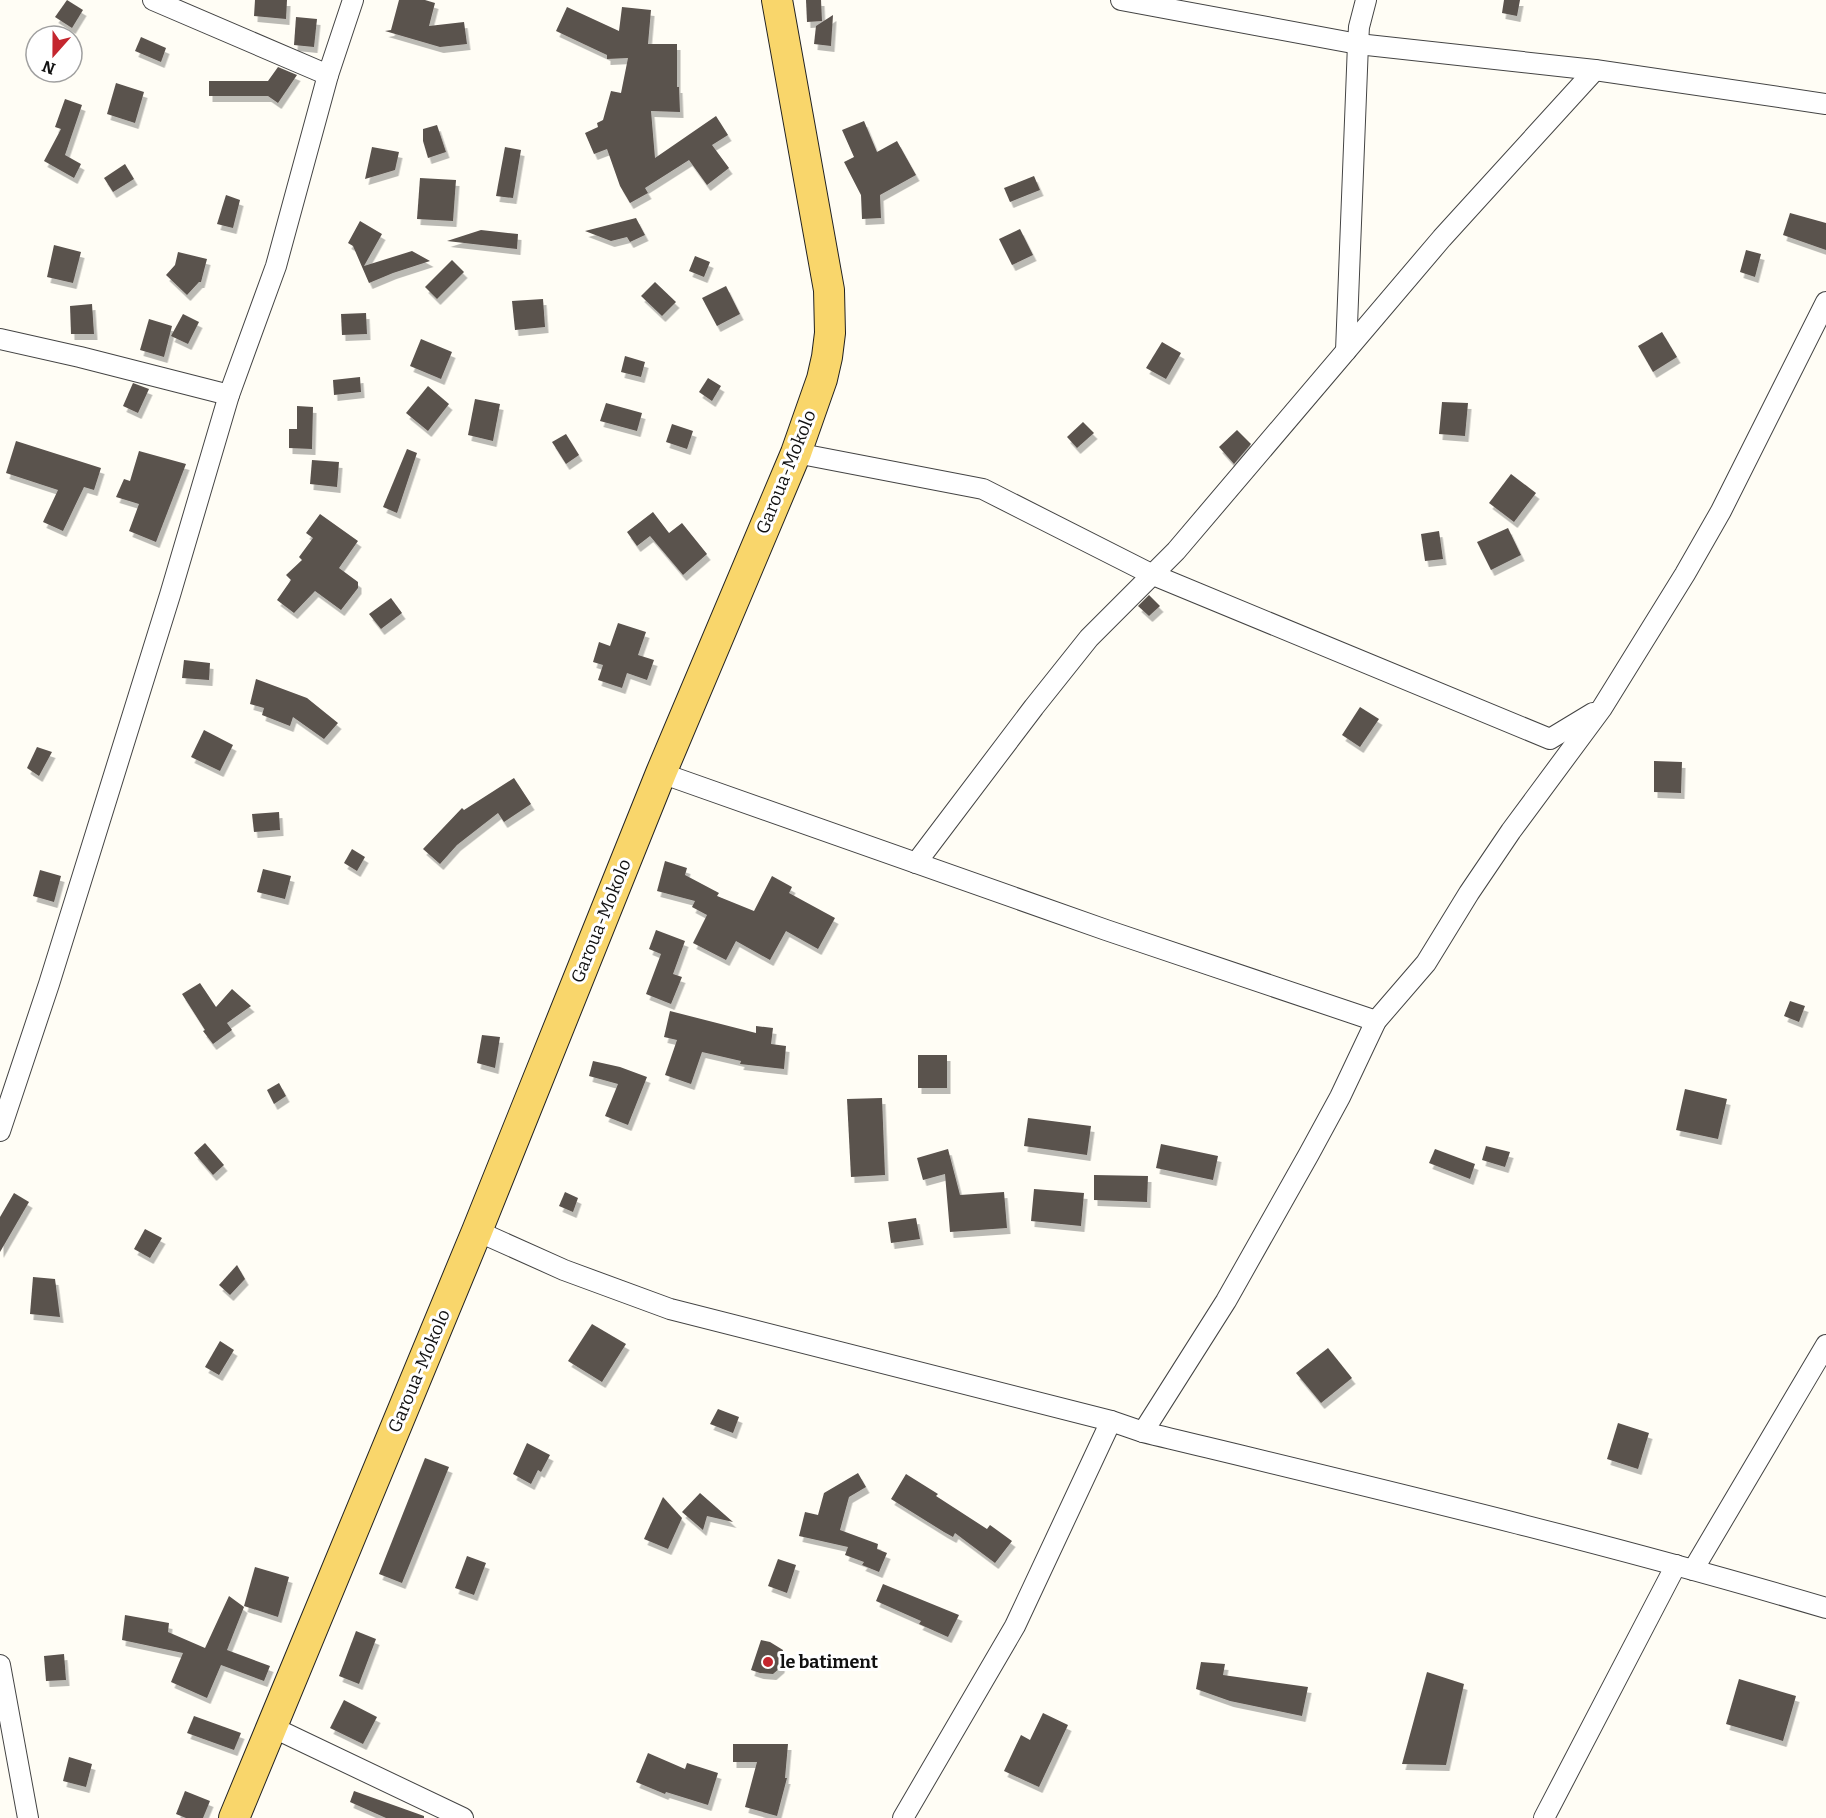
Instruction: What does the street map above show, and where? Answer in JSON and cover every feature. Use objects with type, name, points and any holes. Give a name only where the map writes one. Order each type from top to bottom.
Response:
[{"type":"main road","name":"Garoua-Mokolo","points":[[234,1818],[477,1232],[660,773],[796,453],[822,379],[830,333],[829,290],[777,0]]},
{"type":"street","points":[[153,0],[328,75]]},
{"type":"street","points":[[0,1131],[56,961],[229,395],[276,266],[328,75],[353,0]]},
{"type":"street","points":[[1121,0],[1358,44],[1595,70],[1826,104]]},
{"type":"street","points":[[1346,351],[1358,44],[1359,27],[1366,0]]},
{"type":"street","points":[[916,863],[1089,638],[1176,550],[1442,238],[1595,70]]},
{"type":"street","points":[[1143,1432],[1226,1301],[1340,1097],[1376,1021],[1426,963],[1511,831],[1602,708],[1685,574],[1721,511],[1826,302]]},
{"type":"street","points":[[0,339],[229,395]]},
{"type":"street","points":[[796,453],[983,489],[1150,574],[1550,739],[1602,708]]},
{"type":"street","points":[[660,773],[1106,930],[1376,1021]]},
{"type":"street","points":[[477,1232],[564,1270],[670,1309],[1111,1421],[1143,1432],[1412,1497],[1684,1568],[1826,1608]]},
{"type":"street","points":[[1544,1818],[1684,1568],[1826,1345]]},
{"type":"street","points":[[903,1818],[1015,1626],[1111,1421]]},
{"type":"street","points":[[0,1665],[28,1818]]},
{"type":"street","points":[[272,1727],[463,1818]]},
{"type":"building","points":[[67,0],[83,10],[74,24],[66,24],[55,17]]},
{"type":"building","points":[[255,0],[287,0],[286,19],[254,16]]},
{"type":"building","points":[[399,0],[425,0],[435,3],[429,26],[464,22],[467,44],[440,47],[385,31],[391,30]]},
{"type":"building","points":[[806,0],[821,0],[822,21],[807,22]]},
{"type":"building","points":[[1504,0],[1520,0],[1517,16],[1502,13]]},
{"type":"building","points":[[567,7],[619,31],[622,7],[651,10],[648,44],[677,44],[677,87],[679,87],[680,112],[651,111],[655,158],[716,116],[728,135],[712,145],[729,168],[707,185],[689,160],[645,188],[648,193],[630,203],[620,186],[607,149],[594,154],[585,133],[598,127],[597,123],[603,120],[611,91],[621,93],[628,58],[607,59],[607,55],[556,31]]},
{"type":"building","points":[[833,15],[831,46],[814,44],[816,26]]},
{"type":"building","points":[[296,17],[317,19],[314,47],[294,45]]},
{"type":"building","points":[[141,37],[166,48],[161,62],[135,51]]},
{"type":"building","points":[[278,67],[297,75],[278,103],[268,96],[209,96],[209,81],[268,81]]},
{"type":"building","points":[[116,83],[144,92],[135,123],[107,114]]},
{"type":"building","points":[[65,99],[82,105],[65,155],[81,164],[74,178],[44,161],[61,129],[55,127]]},
{"type":"building","points":[[864,121],[877,152],[897,141],[916,175],[880,195],[881,218],[862,219],[861,195],[844,162],[854,157],[842,130]]},
{"type":"building","points":[[437,125],[446,152],[428,158],[423,141],[423,129]]},
{"type":"building","points":[[372,147],[399,152],[395,170],[365,179]]},
{"type":"building","points":[[505,147],[521,150],[513,198],[496,196]]},
{"type":"building","points":[[125,164],[134,179],[113,192],[104,178]]},
{"type":"building","points":[[1034,176],[1040,190],[1010,202],[1004,188]]},
{"type":"building","points":[[420,178],[456,180],[453,221],[417,219]]},
{"type":"building","points":[[226,195],[240,200],[233,228],[217,224]]},
{"type":"building","points":[[1790,213],[1826,223],[1826,250],[1783,235]]},
{"type":"building","points":[[636,218],[645,235],[630,242],[627,237],[611,241],[585,231]]},
{"type":"building","points":[[360,221],[382,234],[364,266],[412,251],[430,261],[369,283],[353,246],[348,243]]},
{"type":"building","points":[[1020,229],[1033,255],[1012,265],[999,239]]},
{"type":"building","points":[[481,230],[518,234],[517,249],[447,241]]},
{"type":"building","points":[[54,245],[81,252],[73,283],[47,277]]},
{"type":"building","points":[[1746,250],[1761,254],[1755,277],[1740,272]]},
{"type":"building","points":[[178,252],[207,259],[201,282],[187,295],[166,275],[175,265]]},
{"type":"building","points":[[695,256],[710,262],[704,277],[689,271]]},
{"type":"building","points":[[452,260],[464,272],[437,299],[425,287]]},
{"type":"building","points":[[655,282],[676,302],[662,316],[641,296]]},
{"type":"building","points":[[726,286],[740,314],[717,326],[702,298]]},
{"type":"building","points":[[543,299],[545,327],[515,330],[512,301]]},
{"type":"building","points":[[92,304],[94,334],[71,334],[70,306]]},
{"type":"building","points":[[366,313],[367,334],[342,335],[341,314]]},
{"type":"building","points":[[183,314],[199,322],[188,344],[171,336]]},
{"type":"building","points":[[149,319],[172,326],[164,357],[140,350]]},
{"type":"building","points":[[1662,332],[1677,357],[1653,372],[1638,346]]},
{"type":"building","points":[[421,339],[452,352],[441,379],[410,366]]},
{"type":"building","points":[[1162,342],[1181,353],[1166,379],[1146,368]]},
{"type":"building","points":[[625,356],[645,362],[641,377],[621,372]]},
{"type":"building","points":[[360,377],[361,392],[334,395],[333,380]]},
{"type":"building","points":[[708,378],[721,386],[712,401],[699,392]]},
{"type":"building","points":[[133,383],[149,389],[138,413],[123,406]]},
{"type":"building","points":[[428,386],[449,404],[428,431],[406,413]]},
{"type":"building","points":[[475,399],[500,404],[493,441],[468,435]]},
{"type":"building","points":[[1442,402],[1468,403],[1465,436],[1439,434]]},
{"type":"building","points":[[606,403],[642,413],[637,431],[600,421]]},
{"type":"building","points":[[297,406],[313,407],[312,449],[289,448],[289,429],[297,429]]},
{"type":"building","points":[[1083,422],[1094,433],[1077,448],[1067,437]]},
{"type":"building","points":[[672,424],[693,431],[687,449],[666,442]]},
{"type":"building","points":[[1237,430],[1251,444],[1234,464],[1219,447]]},
{"type":"building","points":[[566,434],[579,455],[566,464],[552,442]]},
{"type":"building","points":[[16,441],[101,468],[94,490],[84,487],[63,531],[43,522],[58,490],[6,473]]},
{"type":"building","points":[[407,449],[417,453],[397,513],[383,507]]},
{"type":"building","points":[[139,451],[186,464],[156,542],[129,531],[139,504],[116,497],[124,479],[130,481]]},
{"type":"building","points":[[312,460],[339,462],[337,487],[310,484]]},
{"type":"building","points":[[1511,474],[1536,493],[1514,522],[1489,503]]},
{"type":"building","points":[[653,512],[669,533],[682,523],[707,554],[683,575],[650,536],[637,546],[627,532]]},
{"type":"building","points":[[320,514],[358,541],[339,568],[358,582],[358,588],[341,610],[315,591],[294,613],[277,600],[291,580],[286,575],[302,560],[299,557],[313,538],[306,533]]},
{"type":"building","points":[[1508,528],[1521,555],[1491,570],[1477,542]]},
{"type":"building","points":[[1439,531],[1443,559],[1425,561],[1421,534]]},
{"type":"building","points":[[1149,595],[1160,606],[1149,616],[1138,606]]},
{"type":"building","points":[[391,598],[402,613],[381,629],[369,614]]},
{"type":"building","points":[[618,623],[646,632],[638,655],[654,660],[647,680],[627,673],[622,688],[598,680],[603,665],[593,662],[599,642],[610,646]]},
{"type":"building","points":[[184,660],[210,663],[209,680],[182,678]]},
{"type":"building","points":[[256,679],[307,698],[338,723],[324,739],[293,717],[290,726],[262,715],[264,708],[250,704]]},
{"type":"building","points":[[1360,707],[1379,719],[1360,747],[1342,735]]},
{"type":"building","points":[[204,730],[233,745],[220,771],[191,757]]},
{"type":"building","points":[[37,747],[52,752],[39,776],[27,768]]},
{"type":"building","points":[[1654,761],[1682,762],[1681,793],[1654,792]]},
{"type":"building","points":[[514,778],[531,804],[504,822],[498,813],[457,845],[440,864],[423,849],[462,808],[464,810]]},
{"type":"building","points":[[279,812],[280,830],[254,832],[252,814]]},
{"type":"building","points":[[352,849],[365,857],[357,871],[344,863]]},
{"type":"building","points":[[665,861],[687,868],[685,875],[719,893],[717,896],[754,911],[772,876],[792,887],[789,893],[835,918],[818,949],[786,931],[770,960],[736,941],[726,960],[693,943],[707,915],[692,907],[695,901],[657,891]]},
{"type":"building","points":[[263,869],[291,876],[285,899],[257,892]]},
{"type":"building","points":[[40,870],[61,876],[54,902],[33,896]]},
{"type":"building","points":[[656,930],[685,941],[673,974],[682,977],[671,1004],[646,994],[661,954],[649,949]]},
{"type":"building","points":[[200,983],[216,1007],[232,989],[251,1006],[227,1023],[232,1030],[213,1044],[182,994]]},
{"type":"building","points":[[1790,1001],[1805,1006],[1799,1022],[1784,1016]]},
{"type":"building","points":[[670,1011],[756,1033],[756,1026],[773,1028],[771,1044],[786,1046],[784,1069],[740,1064],[741,1061],[702,1052],[691,1084],[665,1075],[677,1040],[664,1037]]},
{"type":"building","points":[[482,1035],[500,1037],[495,1068],[477,1063]]},
{"type":"building","points":[[918,1055],[947,1055],[947,1088],[918,1088]]},
{"type":"building","points":[[593,1061],[620,1067],[647,1077],[628,1125],[605,1116],[618,1084],[589,1076]]},
{"type":"building","points":[[279,1083],[286,1096],[274,1104],[267,1090]]},
{"type":"building","points":[[1685,1089],[1727,1099],[1718,1139],[1676,1130]]},
{"type":"building","points":[[882,1098],[885,1175],[851,1177],[847,1099]]},
{"type":"building","points":[[1028,1118],[1091,1126],[1087,1155],[1024,1146]]},
{"type":"building","points":[[205,1143],[224,1165],[213,1175],[194,1153]]},
{"type":"building","points":[[1161,1144],[1218,1156],[1213,1180],[1156,1168]]},
{"type":"building","points":[[1486,1146],[1510,1152],[1505,1167],[1482,1160]]},
{"type":"building","points":[[948,1149],[960,1195],[1004,1192],[1007,1228],[950,1232],[945,1174],[923,1180],[917,1158]]},
{"type":"building","points":[[1435,1149],[1475,1164],[1470,1179],[1429,1163]]},
{"type":"building","points":[[1094,1175],[1148,1176],[1147,1202],[1094,1200]]},
{"type":"building","points":[[1034,1189],[1084,1193],[1081,1226],[1031,1221]]},
{"type":"building","points":[[565,1192],[578,1198],[573,1212],[559,1206]]},
{"type":"building","points":[[14,1193],[29,1202],[0,1252],[0,1217]]},
{"type":"building","points":[[916,1218],[920,1239],[891,1243],[888,1222]]},
{"type":"building","points":[[145,1229],[162,1238],[150,1258],[134,1249]]},
{"type":"building","points":[[237,1265],[245,1279],[230,1295],[219,1285]]},
{"type":"building","points":[[33,1277],[55,1279],[60,1317],[30,1314]]},
{"type":"building","points":[[592,1324],[626,1344],[602,1382],[568,1361]]},
{"type":"building","points":[[220,1341],[234,1350],[219,1375],[205,1367]]},
{"type":"building","points":[[1328,1348],[1352,1378],[1321,1403],[1296,1373]]},
{"type":"building","points":[[718,1409],[739,1417],[733,1433],[710,1424]]},
{"type":"building","points":[[1618,1423],[1649,1433],[1638,1469],[1607,1459]]},
{"type":"building","points":[[527,1443],[550,1455],[541,1472],[538,1470],[531,1484],[513,1474]]},
{"type":"building","points":[[425,1458],[449,1467],[402,1583],[379,1574]]},
{"type":"building","points":[[858,1473],[866,1487],[849,1497],[840,1530],[878,1544],[877,1549],[887,1553],[879,1572],[862,1565],[864,1562],[845,1555],[848,1547],[799,1536],[805,1512],[818,1515],[824,1493]]},
{"type":"building","points":[[906,1474],[987,1529],[990,1525],[1012,1541],[995,1563],[955,1533],[953,1537],[891,1499]]},
{"type":"building","points":[[700,1493],[733,1522],[707,1516],[703,1530],[682,1512]]},
{"type":"building","points":[[663,1497],[682,1518],[668,1549],[644,1539]]},
{"type":"building","points":[[467,1556],[486,1563],[474,1595],[455,1588]]},
{"type":"building","points":[[778,1559],[796,1565],[787,1593],[768,1586]]},
{"type":"building","points":[[255,1567],[289,1577],[278,1617],[244,1606]]},
{"type":"building","points":[[883,1584],[959,1615],[948,1637],[919,1624],[921,1621],[876,1601]]},
{"type":"building","points":[[229,1596],[244,1607],[227,1650],[270,1666],[264,1681],[221,1665],[207,1698],[171,1682],[183,1653],[122,1640],[125,1615],[169,1623],[168,1632],[205,1648]]},
{"type":"building","points":[[356,1631],[376,1639],[359,1684],[339,1676]]},
{"type":"building","name":"le batiment","points":[[761,1640],[770,1642],[783,1650],[781,1667],[773,1674],[751,1670]]},
{"type":"building","points":[[64,1654],[66,1680],[46,1681],[44,1656]]},
{"type":"building","points":[[1201,1662],[1225,1664],[1223,1675],[1308,1687],[1302,1716],[1230,1701],[1196,1689]]},
{"type":"building","points":[[1427,1672],[1464,1684],[1446,1765],[1402,1764]]},
{"type":"building","points":[[1739,1679],[1796,1696],[1783,1741],[1726,1724]]},
{"type":"building","points":[[344,1700],[377,1717],[363,1744],[330,1728]]},
{"type":"building","points":[[1043,1713],[1068,1725],[1039,1787],[1004,1771],[1021,1735],[1030,1740]]},
{"type":"building","points":[[194,1716],[241,1733],[234,1750],[187,1733]]},
{"type":"building","points":[[733,1744],[788,1744],[785,1778],[787,1778],[777,1816],[745,1807],[757,1762],[733,1762]]},
{"type":"building","points":[[648,1753],[685,1769],[687,1763],[718,1773],[708,1805],[666,1792],[665,1794],[636,1782]]},
{"type":"building","points":[[69,1757],[92,1764],[86,1787],[63,1781]]},
{"type":"building","points":[[185,1791],[210,1801],[203,1818],[186,1818],[176,1814]]},
{"type":"building","points":[[354,1791],[424,1816],[424,1818],[386,1818],[350,1802]]},
{"type":"place","name":"le batiment","points":[[768,1662]]}]
